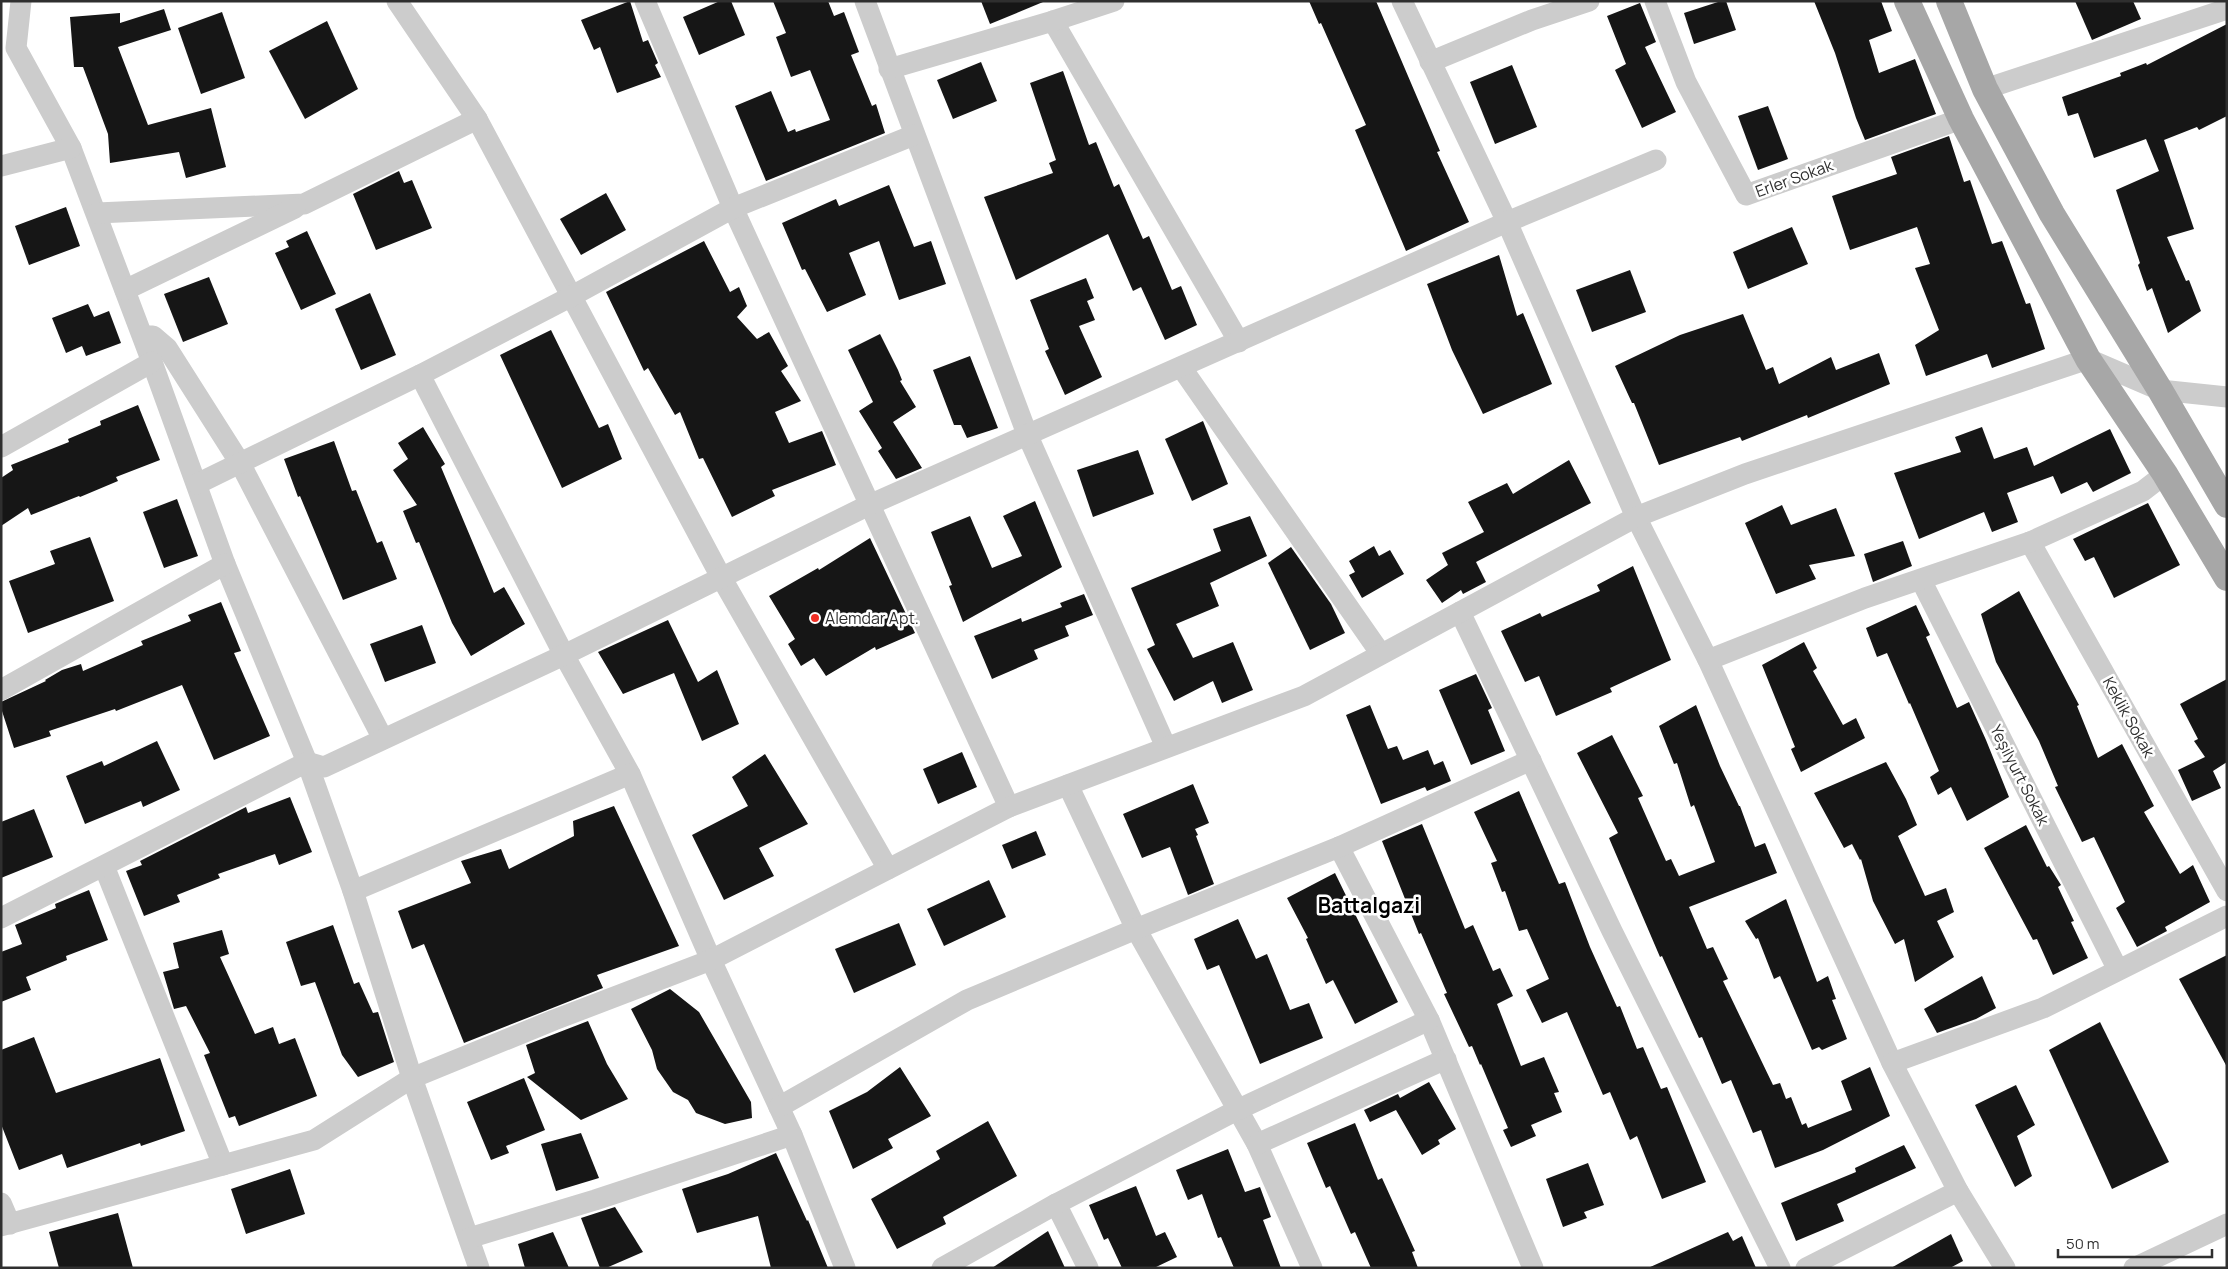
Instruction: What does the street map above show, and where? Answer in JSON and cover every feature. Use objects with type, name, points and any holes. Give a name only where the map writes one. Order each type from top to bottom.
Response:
[{"type":"main road","points":[[1907,1],[1961,119],[2088,359],[2165,474],[2227,578]]},
{"type":"main road","points":[[1949,1],[1985,89],[2052,214],[2160,390],[2227,505]]},
{"type":"street","points":[[22,1],[16,48],[71,148],[126,290],[225,564],[307,762],[353,891],[412,1078],[479,1268]]},
{"type":"street","points":[[397,1],[477,119],[721,577],[888,869]]},
{"type":"street","points":[[645,1],[733,208],[1009,808]]},
{"type":"street","points":[[865,1],[1027,434],[1166,747]]},
{"type":"street","points":[[889,69],[1114,1]]},
{"type":"street","points":[[1402,1],[1507,222],[1636,517],[1708,660],[1892,1063],[1958,1191],[2005,1268]]},
{"type":"street","points":[[1430,62],[1532,20],[1589,1]]},
{"type":"street","name":"Erler Sokak","points":[[1655,1],[1686,82],[1746,196],[1961,119]]},
{"type":"street","points":[[1985,89],[2227,9]]},
{"type":"street","points":[[1053,21],[1239,342]]},
{"type":"street","points":[[126,290],[477,119]]},
{"type":"street","points":[[197,484],[420,375],[572,296],[733,208],[914,135]]},
{"type":"street","points":[[1,166],[71,148]]},
{"type":"street","points":[[1,918],[307,762],[324,767],[564,655],[869,505],[1507,222],[1656,160]]},
{"type":"street","points":[[97,214],[304,204]]},
{"type":"street","points":[[143,336],[153,336],[168,348],[240,463],[383,739]]},
{"type":"street","points":[[1,1203],[6,1225],[314,1140],[412,1078],[554,1020],[710,960],[1009,808],[1304,696],[1636,517],[1745,474],[2088,359],[2160,390],[2225,397]]},
{"type":"street","points":[[1,447],[152,362]]},
{"type":"street","points":[[1181,367],[1381,654]]},
{"type":"street","points":[[420,375],[564,655],[630,774],[710,960],[792,1135],[845,1268]]},
{"type":"street","points":[[1708,660],[1865,598],[2030,542],[2142,490],[2165,474]]},
{"type":"street","name":"Keklik Sokak","points":[[2030,542],[2227,892]]},
{"type":"street","points":[[1,690],[225,564]]},
{"type":"street","name":"Yeşilyurt Sokak","points":[[1921,580],[2118,970]]},
{"type":"street","points":[[1460,612],[1612,931],[1780,1268]]},
{"type":"street","points":[[779,1106],[967,1000],[1339,847],[1531,760]]},
{"type":"street","points":[[353,891],[630,774]]},
{"type":"street","points":[[1068,785],[1136,929],[1257,1144],[1312,1268]]},
{"type":"street","points":[[1339,847],[1429,1020],[1533,1268]]},
{"type":"street","points":[[104,866],[223,1166]]},
{"type":"street","points":[[1892,1063],[2043,1008],[2227,916]]},
{"type":"street","points":[[942,1268],[1056,1204],[1239,1110],[1429,1020]]},
{"type":"street","points":[[1257,1144],[1446,1058]]},
{"type":"street","points":[[469,1238],[595,1200],[792,1135]]},
{"type":"street","points":[[1806,1268],[1958,1191]]},
{"type":"street","points":[[1056,1204],[1088,1268]]},
{"type":"street","points":[[2134,1268],[2227,1224]]},
{"type":"building","points":[[630,1],[643,42],[648,40],[658,63],[655,65],[661,77],[617,93],[600,47],[594,50],[581,20]]},
{"type":"building","points":[[720,1],[731,1],[745,35],[699,55],[683,17]]},
{"type":"building","points":[[773,1],[828,1],[834,16],[844,12],[859,52],[851,55],[872,106],[876,104],[885,133],[766,181],[735,106],[771,91],[788,132],[795,129],[796,132],[830,120],[810,70],[791,77],[776,37],[786,33]]},
{"type":"building","points":[[981,1],[1043,1],[1043,2],[990,24]]},
{"type":"building","points":[[1309,1],[1376,1],[1440,151],[1437,152],[1469,222],[1406,251],[1355,130],[1366,125],[1321,23],[1319,24]]},
{"type":"building","points":[[1726,1],[1736,30],[1694,44],[1684,13]]},
{"type":"building","points":[[1814,1],[1881,1],[1892,31],[1869,40],[1879,73],[1915,59],[1936,114],[1865,140],[1835,53]]},
{"type":"building","points":[[2075,1],[2133,1],[2141,19],[2092,40]]},
{"type":"building","points":[[1640,3],[1656,42],[1645,47],[1676,112],[1642,128],[1615,70],[1626,64],[1607,16]]},
{"type":"building","points":[[164,9],[171,30],[118,47],[148,125],[211,108],[226,167],[186,178],[179,152],[110,163],[108,134],[83,67],[74,67],[70,17],[120,13],[120,23]]},
{"type":"building","points":[[222,12],[245,78],[201,94],[178,28]]},
{"type":"building","points":[[327,21],[358,89],[305,119],[269,51]]},
{"type":"building","points":[[2227,24],[2227,116],[2199,130],[2197,127],[2164,140],[2194,229],[2167,237],[2186,281],[2189,280],[2201,311],[2168,333],[2152,288],[2147,291],[2138,265],[2140,263],[2116,190],[2159,171],[2146,139],[2094,158],[2078,113],[2068,116],[2062,97],[2121,76],[2120,73],[2146,63],[2147,65]]},
{"type":"building","points":[[981,62],[997,101],[953,119],[937,80]]},
{"type":"building","points":[[1512,65],[1537,127],[1495,144],[1470,82]]},
{"type":"building","points":[[1063,71],[1089,145],[1096,142],[1114,187],[1119,184],[1143,239],[1149,236],[1172,290],[1181,286],[1197,325],[1165,340],[1141,287],[1133,291],[1108,234],[1016,280],[984,197],[1053,173],[1049,163],[1056,160],[1030,83]]},
{"type":"building","points":[[1768,106],[1788,159],[1758,170],[1738,116]]},
{"type":"building","points":[[1949,136],[1964,182],[1970,180],[1992,244],[2002,241],[2026,304],[2030,303],[2045,349],[1992,368],[1987,354],[1926,376],[1915,345],[1939,330],[1915,268],[1930,264],[1917,227],[1850,250],[1832,196],[1897,174],[1891,157]]},
{"type":"building","points":[[399,171],[404,183],[412,180],[432,228],[376,250],[353,194]]},
{"type":"building","points":[[889,185],[914,247],[931,241],[946,284],[899,300],[879,241],[849,253],[866,295],[827,312],[805,269],[802,270],[782,223],[836,199],[839,206]]},
{"type":"building","points":[[606,193],[626,230],[581,255],[560,219]]},
{"type":"building","points":[[66,207],[80,246],[29,265],[15,226]]},
{"type":"building","points":[[1792,227],[1808,264],[1748,289],[1733,252]]},
{"type":"building","points":[[307,231],[336,294],[301,310],[275,253],[289,247],[286,241]]},
{"type":"building","points":[[704,241],[730,292],[739,287],[747,306],[737,317],[757,339],[769,332],[788,366],[781,371],[801,401],[775,412],[789,443],[822,431],[836,465],[772,490],[775,496],[732,517],[703,458],[699,459],[680,412],[675,415],[648,368],[644,371],[606,292]]},
{"type":"building","points":[[1499,255],[1517,316],[1523,313],[1552,384],[1483,414],[1452,350],[1427,284]]},
{"type":"building","points":[[1630,270],[1646,312],[1592,332],[1576,290]]},
{"type":"building","points":[[209,277],[228,324],[183,342],[164,294]]},
{"type":"building","points":[[1086,278],[1094,298],[1087,301],[1095,320],[1079,326],[1102,377],[1065,395],[1045,351],[1049,349],[1030,300]]},
{"type":"building","points":[[370,293],[396,355],[361,370],[335,309]]},
{"type":"building","points":[[88,304],[94,317],[109,311],[121,343],[86,356],[82,346],[66,353],[52,318]]},
{"type":"building","points":[[1743,314],[1766,370],[1773,367],[1779,384],[1831,357],[1836,370],[1879,353],[1890,384],[1808,418],[1807,415],[1742,441],[1740,437],[1659,465],[1634,403],[1632,403],[1615,366],[1680,335]]},
{"type":"building","points":[[551,330],[599,428],[608,424],[622,459],[562,488],[500,355]]},
{"type":"building","points":[[880,334],[898,370],[902,380],[900,381],[916,407],[893,422],[922,468],[896,479],[878,451],[882,448],[859,411],[873,402],[848,350]]},
{"type":"building","points":[[970,356],[998,428],[967,438],[961,425],[954,425],[933,370]]},
{"type":"building","points":[[138,405],[160,460],[116,477],[118,481],[31,515],[28,508],[1,526],[1,478],[13,470],[11,465],[69,442],[68,439],[101,425],[100,421]]},
{"type":"building","points":[[1203,421],[1228,484],[1192,501],[1165,439]]},
{"type":"building","points":[[423,427],[445,464],[441,467],[494,593],[504,587],[525,624],[471,656],[452,623],[419,542],[416,543],[403,511],[417,505],[393,470],[408,459],[398,443]]},
{"type":"building","points":[[1982,427],[1994,459],[2027,447],[2034,466],[2110,429],[2131,473],[2093,492],[2087,482],[2061,494],[2053,476],[2007,493],[2018,522],[1992,532],[1984,512],[1919,539],[1894,473],[1961,452],[1955,437]]},
{"type":"building","points":[[334,441],[352,491],[356,490],[377,543],[382,541],[397,579],[343,600],[300,496],[298,497],[284,459]]},
{"type":"building","points":[[1138,450],[1154,494],[1093,517],[1077,470]]},
{"type":"building","points":[[1569,460],[1591,503],[1476,562],[1486,582],[1463,594],[1461,590],[1442,603],[1426,580],[1448,565],[1442,553],[1484,532],[1468,502],[1507,483],[1513,494]]},
{"type":"building","points":[[177,499],[198,556],[164,568],[143,512]]},
{"type":"building","points":[[1035,501],[1062,567],[963,622],[949,586],[952,585],[931,532],[970,516],[992,568],[1022,556],[1003,516]]},
{"type":"building","points":[[2148,503],[2180,565],[2114,598],[2094,557],[2085,561],[2073,539]]},
{"type":"building","points":[[1782,505],[1791,525],[1836,508],[1855,556],[1809,565],[1816,579],[1776,594],[1745,523]]},
{"type":"building","points":[[1250,516],[1267,556],[1210,583],[1219,606],[1176,624],[1193,658],[1233,642],[1253,690],[1222,703],[1213,681],[1174,701],[1147,649],[1155,645],[1131,588],[1221,551],[1213,529]]},
{"type":"building","points":[[90,537],[114,601],[28,633],[9,581],[55,564],[50,551]]},
{"type":"building","points":[[870,538],[915,633],[876,650],[875,647],[826,676],[814,658],[801,666],[788,644],[795,639],[769,596],[818,568],[819,570]]},
{"type":"building","points":[[1903,541],[1912,566],[1873,582],[1864,554]]},
{"type":"building","points":[[1374,546],[1379,556],[1390,550],[1404,574],[1362,598],[1349,575],[1355,572],[1349,561]]},
{"type":"building","points":[[1291,547],[1331,604],[1345,633],[1310,650],[1268,563]]},
{"type":"building","points":[[1633,566],[1671,660],[1610,688],[1612,692],[1556,716],[1539,676],[1525,682],[1501,631],[1540,613],[1542,617],[1600,591],[1597,585]]},
{"type":"building","points":[[2019,591],[2079,705],[2077,706],[2098,758],[2122,744],[2154,806],[2144,812],[2180,874],[2193,865],[2210,902],[2165,927],[2167,931],[2137,947],[2116,908],[2125,902],[2094,837],[2082,842],[2055,787],[2058,786],[2039,741],[1996,662],[1981,614]]},
{"type":"building","points":[[1084,594],[1093,615],[1065,626],[1069,636],[1034,650],[1038,659],[992,679],[974,636],[1021,618],[1022,622],[1062,607],[1060,603]]},
{"type":"building","points":[[221,602],[241,651],[234,653],[270,736],[214,760],[182,685],[116,711],[115,709],[49,731],[51,736],[14,748],[1,708],[1,702],[46,681],[62,670],[81,664],[83,671],[143,645],[141,641],[191,621],[188,615]]},
{"type":"building","points":[[1916,605],[1930,635],[1926,637],[1957,708],[1969,702],[2009,797],[1967,821],[1951,787],[1938,795],[1930,777],[1939,771],[1910,703],[1887,653],[1877,657],[1866,628]]},
{"type":"building","points":[[668,620],[698,682],[717,670],[739,724],[702,741],[674,673],[623,694],[598,652]]},
{"type":"building","points":[[422,625],[436,663],[385,682],[370,644]]},
{"type":"building","points":[[1804,642],[1817,668],[1813,671],[1843,725],[1856,718],[1865,738],[1801,772],[1791,749],[1795,747],[1762,665]]},
{"type":"building","points":[[1476,674],[1492,708],[1488,710],[1505,751],[1471,765],[1439,690]]},
{"type":"building","points":[[2227,679],[2227,762],[2213,771],[2221,788],[2192,801],[2178,770],[2205,757],[2194,741],[2198,739],[2180,704]]},
{"type":"building","points":[[1370,705],[1388,749],[1397,746],[1403,760],[1428,750],[1434,765],[1443,761],[1451,781],[1427,791],[1425,787],[1381,804],[1346,715]]},
{"type":"building","points":[[1696,705],[1720,766],[1740,806],[1755,847],[1765,843],[1777,873],[1689,907],[1707,949],[1713,947],[1728,979],[1723,981],[1773,1085],[1780,1083],[1786,1099],[1791,1097],[1802,1125],[1806,1123],[1808,1128],[1852,1110],[1841,1081],[1870,1067],[1890,1116],[1823,1150],[1775,1168],[1761,1130],[1753,1133],[1731,1080],[1722,1084],[1702,1037],[1699,1038],[1662,956],[1660,957],[1609,838],[1618,833],[1577,753],[1612,735],[1643,796],[1638,798],[1666,861],[1671,859],[1679,876],[1715,862],[1694,805],[1691,807],[1677,763],[1674,764],[1659,726]]},
{"type":"building","points":[[157,741],[180,790],[143,807],[141,801],[85,824],[66,776],[102,761],[104,766]]},
{"type":"building","points":[[962,752],[977,787],[938,804],[923,769]]},
{"type":"building","points":[[765,754],[808,824],[759,848],[774,876],[724,900],[692,835],[748,806],[732,777]]},
{"type":"building","points":[[1886,762],[1906,799],[1917,825],[1898,836],[1925,896],[1946,888],[1954,912],[1937,921],[1954,957],[1915,982],[1904,939],[1895,944],[1873,901],[1861,859],[1852,844],[1844,848],[1814,793]]},
{"type":"building","points":[[1193,784],[1209,823],[1195,829],[1198,835],[1196,836],[1214,884],[1188,895],[1170,847],[1142,858],[1123,814]]},
{"type":"building","points":[[1519,791],[1559,884],[1565,882],[1590,947],[1617,1007],[1620,1006],[1637,1049],[1643,1047],[1661,1089],[1667,1087],[1706,1182],[1662,1199],[1637,1136],[1630,1140],[1610,1092],[1603,1095],[1567,1012],[1542,1023],[1526,990],[1549,979],[1527,929],[1519,931],[1505,891],[1502,892],[1491,863],[1497,861],[1474,812]]},
{"type":"building","points":[[290,797],[312,852],[279,865],[275,854],[218,874],[220,878],[177,895],[180,902],[144,916],[126,871],[142,865],[140,861],[246,807],[248,813]]},
{"type":"building","points":[[614,806],[679,946],[597,975],[603,988],[464,1043],[424,944],[412,949],[398,911],[471,883],[461,861],[501,849],[509,869],[574,836],[573,821]]},
{"type":"building","points":[[34,809],[53,857],[1,878],[1,822]]},
{"type":"building","points":[[1422,824],[1465,929],[1473,925],[1493,971],[1500,968],[1513,996],[1497,1004],[1521,1066],[1544,1057],[1559,1092],[1554,1093],[1562,1112],[1531,1125],[1536,1136],[1511,1147],[1503,1130],[1508,1128],[1481,1064],[1472,1046],[1469,1047],[1444,994],[1447,993],[1421,933],[1419,934],[1382,841]]},
{"type":"building","points":[[2026,825],[2047,867],[2049,866],[2061,885],[2058,887],[2074,921],[2071,922],[2088,958],[2053,975],[2037,939],[2033,940],[1984,848]]},
{"type":"building","points":[[1036,831],[1046,855],[1012,869],[1002,845]]},
{"type":"building","points":[[1335,873],[1398,1002],[1355,1024],[1333,980],[1326,984],[1306,939],[1308,938],[1287,898]]},
{"type":"building","points":[[989,880],[1006,917],[944,946],[927,909]]},
{"type":"building","points":[[89,890],[108,940],[66,956],[67,960],[26,977],[31,990],[1,1002],[1,952],[22,944],[15,925],[56,908],[55,904]]},
{"type":"building","points":[[1786,899],[1817,982],[1828,976],[1836,999],[1832,1000],[1847,1039],[1822,1050],[1819,1047],[1812,1050],[1780,976],[1774,979],[1758,938],[1756,939],[1745,921]]},
{"type":"building","points":[[1238,919],[1256,959],[1267,954],[1290,1010],[1309,1003],[1323,1038],[1260,1064],[1219,965],[1207,970],[1194,939]]},
{"type":"building","points":[[899,923],[916,965],[854,993],[835,949]]},
{"type":"building","points":[[333,925],[354,984],[359,982],[373,1013],[378,1012],[394,1062],[358,1077],[342,1055],[315,982],[301,986],[286,942]]},
{"type":"building","points":[[222,930],[229,954],[220,957],[255,1034],[273,1027],[279,1044],[295,1038],[317,1096],[239,1126],[235,1116],[229,1118],[204,1055],[210,1053],[186,1006],[174,1009],[163,972],[179,968],[173,943]]},
{"type":"building","points":[[2227,955],[2227,1067],[2179,979]]},
{"type":"building","points":[[1982,976],[1996,1008],[1976,1019],[1937,1033],[1924,1009]]},
{"type":"building","points":[[670,989],[699,1012],[751,1102],[752,1118],[725,1124],[696,1113],[688,1100],[673,1092],[657,1069],[652,1050],[631,1009]]},
{"type":"building","points":[[588,1021],[607,1064],[628,1099],[581,1120],[527,1077],[535,1073],[526,1045]]},
{"type":"building","points":[[2100,1022],[2169,1162],[2112,1189],[2049,1050]]},
{"type":"building","points":[[34,1037],[56,1093],[160,1058],[185,1131],[141,1146],[140,1143],[67,1168],[62,1154],[19,1170],[1,1124],[1,1050]]},
{"type":"building","points":[[900,1067],[931,1116],[888,1139],[893,1148],[853,1169],[829,1111],[867,1092]]},
{"type":"building","points":[[524,1078],[545,1130],[506,1146],[509,1153],[491,1160],[467,1102]]},
{"type":"building","points":[[1429,1082],[1456,1129],[1438,1140],[1440,1144],[1422,1155],[1396,1110],[1370,1122],[1364,1110],[1398,1094],[1400,1098]]},
{"type":"building","points":[[2016,1085],[2035,1125],[2017,1136],[2032,1176],[2015,1187],[1975,1105]]},
{"type":"building","points":[[988,1121],[1017,1176],[943,1217],[946,1224],[897,1249],[871,1199],[940,1159],[936,1151]]},
{"type":"building","points":[[1355,1123],[1378,1180],[1382,1178],[1415,1251],[1412,1252],[1418,1268],[1371,1268],[1355,1232],[1351,1234],[1330,1186],[1326,1188],[1307,1143]]},
{"type":"building","points":[[581,1133],[599,1178],[556,1191],[541,1144]]},
{"type":"building","points":[[1904,1145],[1916,1168],[1837,1204],[1844,1221],[1796,1241],[1781,1203],[1856,1172],[1855,1168]]},
{"type":"building","points":[[1228,1149],[1245,1192],[1260,1187],[1271,1217],[1263,1220],[1281,1268],[1234,1268],[1221,1237],[1218,1238],[1202,1194],[1188,1200],[1176,1170]]},
{"type":"building","points":[[776,1153],[808,1220],[828,1268],[771,1268],[758,1216],[697,1233],[682,1189],[728,1174]]},
{"type":"building","points":[[1588,1163],[1604,1205],[1584,1212],[1587,1218],[1563,1227],[1546,1179]]},
{"type":"building","points":[[290,1169],[305,1214],[246,1234],[231,1189]]},
{"type":"building","points":[[1136,1186],[1156,1236],[1165,1232],[1177,1257],[1154,1268],[1122,1268],[1108,1238],[1104,1240],[1089,1205]]},
{"type":"building","points":[[615,1207],[643,1252],[606,1268],[600,1268],[581,1218]]},
{"type":"building","points":[[118,1213],[133,1268],[59,1268],[49,1232]]},
{"type":"building","points":[[1048,1231],[1065,1268],[992,1268]]},
{"type":"building","points":[[553,1232],[569,1268],[525,1268],[518,1244]]},
{"type":"building","points":[[1728,1232],[1733,1241],[1742,1236],[1756,1268],[1648,1268]]},
{"type":"building","points":[[1951,1234],[1963,1261],[1950,1268],[1891,1268]]},
{"type":"place","name":"Alemdar Apt.","points":[[815,618]]},
{"type":"district","name":"Battalgazi","points":[[1369,906]]}]
